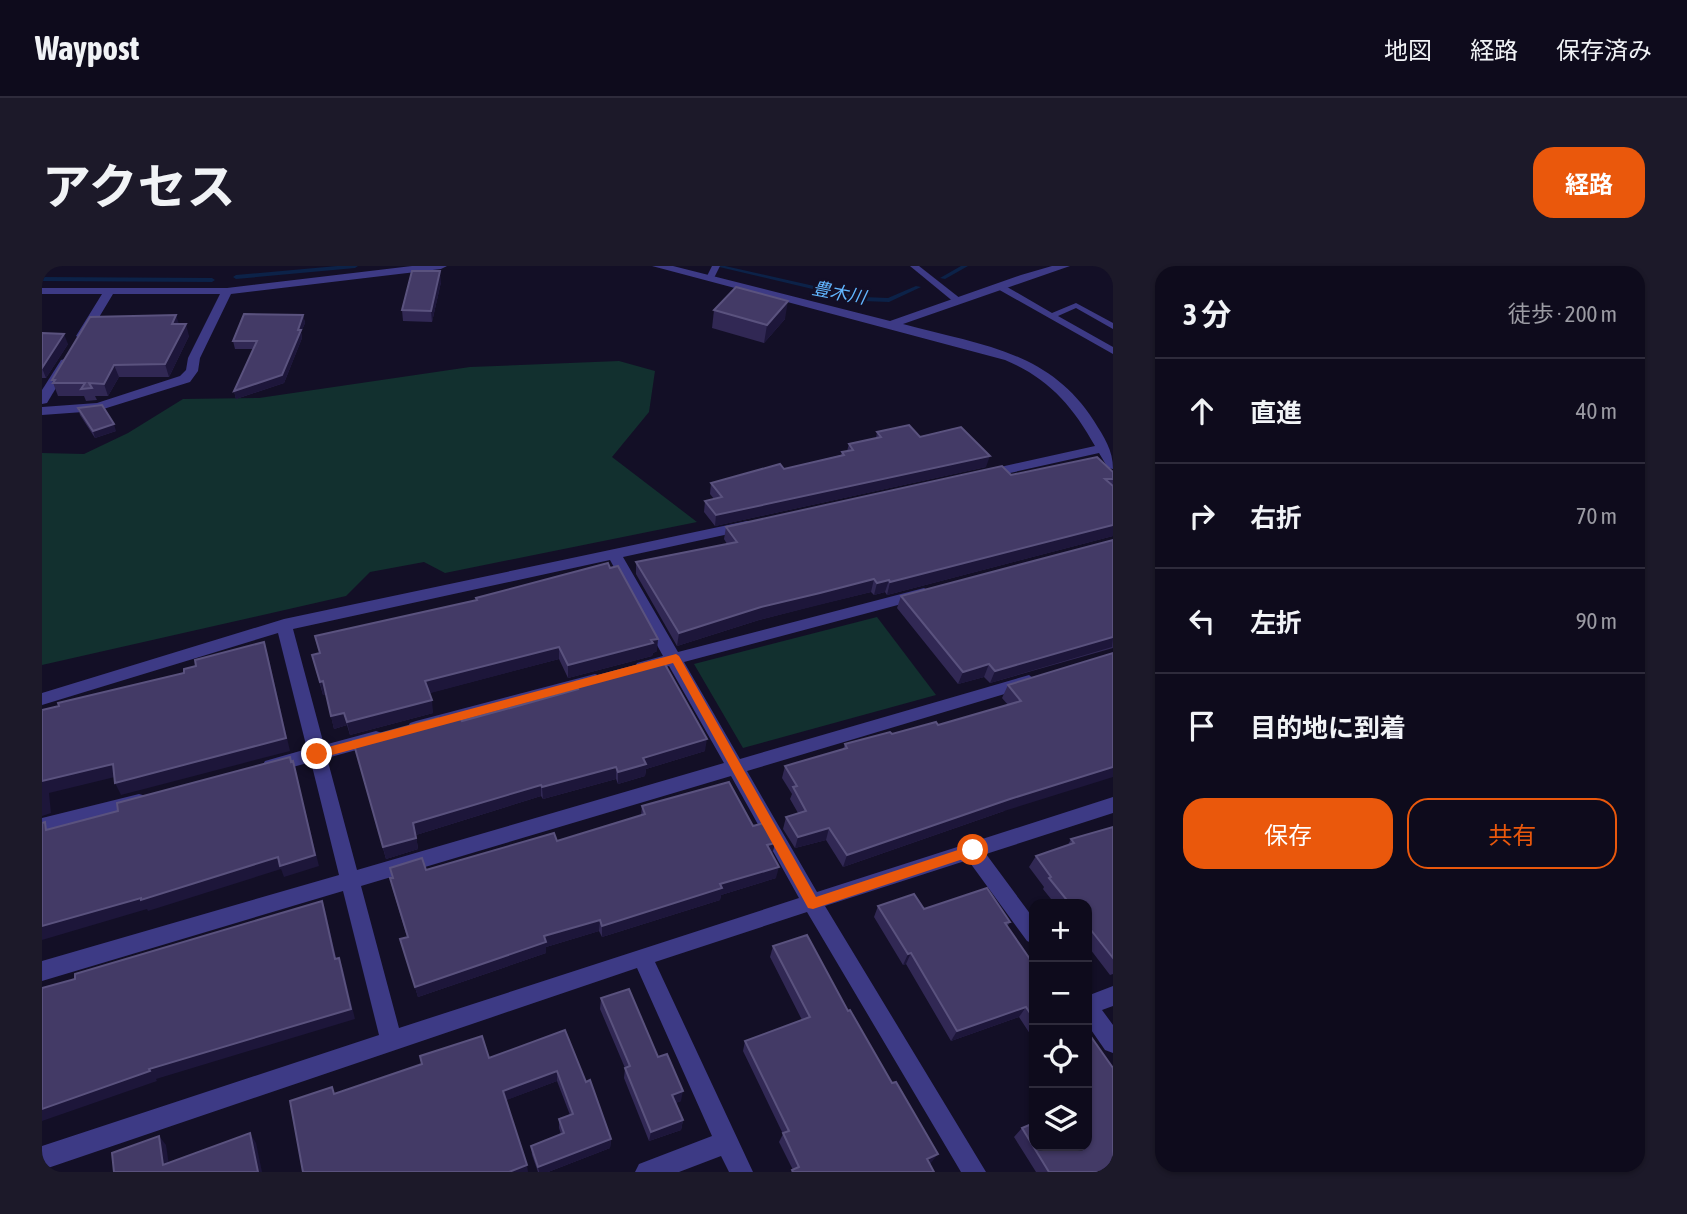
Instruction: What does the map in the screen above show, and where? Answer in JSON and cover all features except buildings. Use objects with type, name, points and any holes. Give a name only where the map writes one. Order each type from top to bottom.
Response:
[{"type":"street","points":[[42,291],[227,291],[441,266]]},
{"type":"street","points":[[658,266],[713,272],[1002,355],[1032,367],[1070,396],[1084,413],[1113,465]]},
{"type":"street","points":[[892,324],[1064,266]]},
{"type":"street","points":[[42,411],[70,413],[95,408],[185,379],[192,371],[194,358],[227,291]]},
{"type":"street","points":[[42,400],[109,292]]},
{"type":"street","points":[[968,478],[1103,448]]},
{"type":"street","points":[[42,699],[284,625],[764,523]]},
{"type":"street","points":[[615,555],[676,658],[813,904],[974,1172]]},
{"type":"street","points":[[252,771],[941,588]]},
{"type":"street","points":[[284,625],[392,1042]]},
{"type":"street","points":[[42,971],[1048,675]]},
{"type":"street","points":[[42,826],[160,795]]},
{"type":"street","points":[[42,1158],[642,957],[1113,805]]},
{"type":"street","points":[[973,850],[1029,927]]},
{"type":"street","points":[[642,957],[741,1172]]},
{"type":"street","points":[[1092,1004],[1113,996]]},
{"type":"street","points":[[1092,1013],[1113,1043]]},
{"type":"street","points":[[647,1172],[727,1142]]},
{"type":"lane","points":[[914,266],[958,301]]},
{"type":"lane","points":[[999,286],[1113,351]]},
{"type":"lane","points":[[1051,316],[1076,305],[1113,326]]},
{"type":"green space","points":[[619,361],[655,371],[649,412],[612,457],[697,522],[445,573],[424,562],[370,572],[346,596],[42,665],[42,453],[84,454],[128,433],[183,399],[259,398],[470,367]]},
{"type":"green space","points":[[877,617],[936,695],[743,748],[694,664]]},
{"type":"waterway","name":"豊木川","points":[[236,277],[355,266]]},
{"type":"waterway","name":"豊木川","points":[[718,266],[863,299],[889,300],[918,287]]},
{"type":"waterway","name":"豊木川","points":[[943,278],[965,266]]},
{"type":"waterway","name":"豊木川","points":[[42,279],[212,280]]},
{"type":"route","points":[[317,754],[676,658],[813,904],[973,850]]}]
